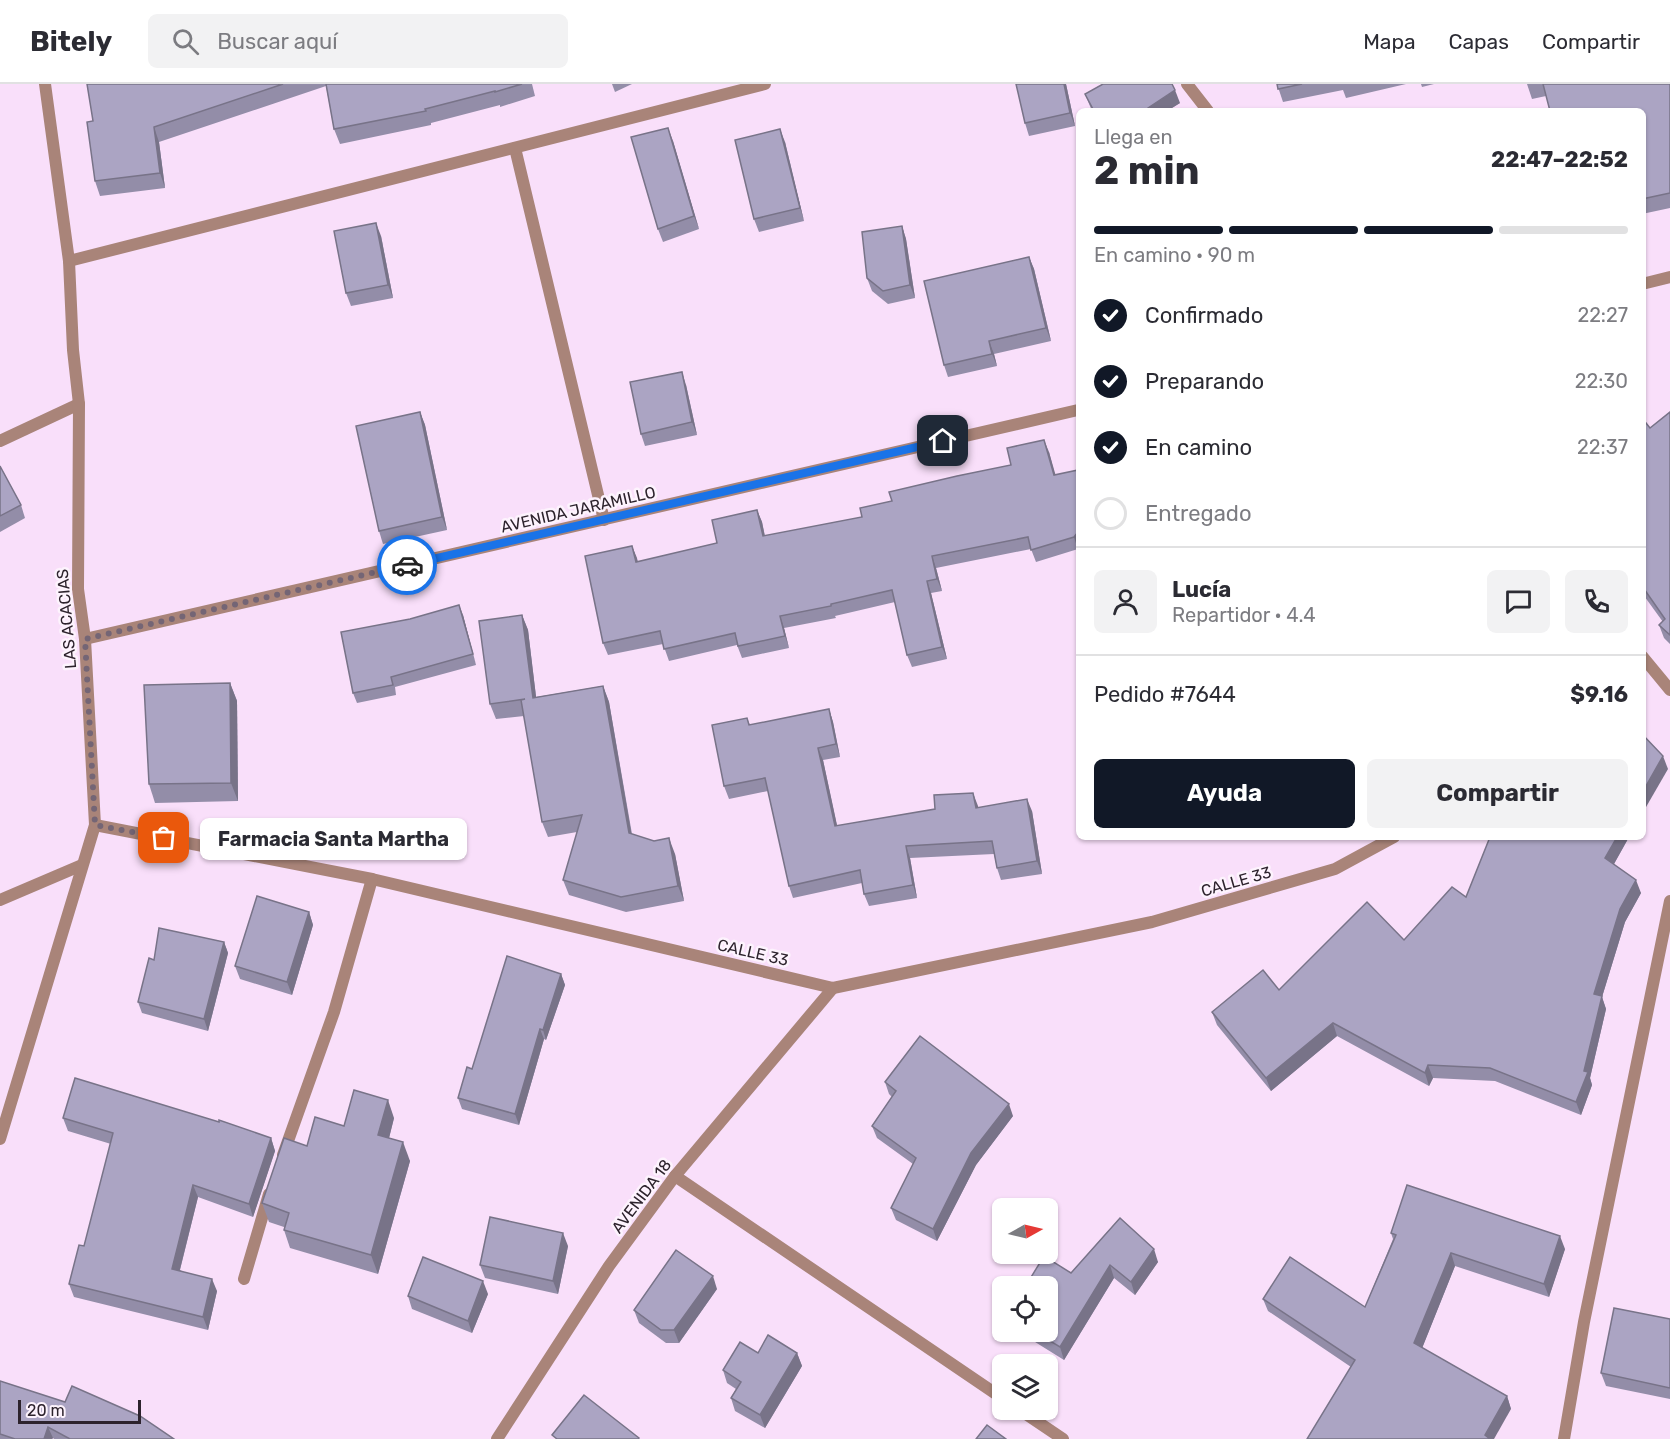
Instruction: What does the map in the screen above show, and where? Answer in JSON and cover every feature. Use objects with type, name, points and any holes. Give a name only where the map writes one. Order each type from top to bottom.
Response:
[{"type":"street","name":"LAS ACACIAS","points":[[0,1139],[95,825],[85,639],[78,589],[79,404],[73,350],[69,261],[45,84]]},
{"type":"street","points":[[69,261],[765,84]]},
{"type":"street","points":[[1187,84],[1206,108]]},
{"type":"street","points":[[515,148],[604,520]]},
{"type":"street","points":[[1646,283],[1670,277]]},
{"type":"street","points":[[0,441],[79,404]]},
{"type":"street","name":"AVENIDA JARAMILLO","points":[[85,639],[1076,410]]},
{"type":"street","points":[[1647,669],[1670,690]]},
{"type":"street","name":"CALLE 33","points":[[95,825],[372,879],[833,988],[1152,922],[1335,869],[1388,840]]},
{"type":"street","points":[[0,900],[82,865]]},
{"type":"street","points":[[279,1164],[334,1012],[372,879]]},
{"type":"street","points":[[1564,1439],[1584,1322],[1670,901]]},
{"type":"street","name":"AVENIDA 18","points":[[497,1439],[609,1266],[675,1176],[833,988]]},
{"type":"street","points":[[675,1176],[992,1391]]},
{"type":"street","points":[[244,1279],[272,1185]]},
{"type":"street","points":[[1035,1420],[1063,1439]]},
{"type":"building","points":[[87,84],[283,84],[154,127],[160,173],[95,181],[87,122],[93,121]]},
{"type":"building","points":[[326,84],[522,84],[425,109],[426,111],[334,129]]},
{"type":"building","points":[[1016,84],[1064,84],[1070,113],[1025,123]]},
{"type":"building","points":[[1103,84],[1172,84],[1175,90],[1148,108],[1092,108],[1085,94]]},
{"type":"building","points":[[1277,84],[1302,84],[1278,89]]},
{"type":"building","points":[[1543,84],[1670,84],[1670,193],[1646,198],[1646,108],[1549,108]]},
{"type":"building","points":[[668,128],[694,216],[658,229],[631,137]]},
{"type":"building","points":[[780,129],[800,208],[754,219],[735,140]]},
{"type":"building","points":[[376,223],[388,285],[346,293],[334,231]]},
{"type":"building","points":[[902,226],[910,285],[883,291],[867,278],[862,232]]},
{"type":"building","points":[[1029,257],[1046,328],[989,341],[992,354],[944,365],[924,281]]},
{"type":"building","points":[[682,372],[692,422],[641,434],[630,382]]},
{"type":"building","points":[[420,412],[442,517],[379,531],[356,426]]},
{"type":"building","points":[[1670,412],[1670,635],[1659,625],[1665,619],[1646,592],[1646,423],[1650,428]]},
{"type":"building","points":[[1044,440],[1054,475],[1076,470],[1076,534],[1031,550],[1028,537],[932,556],[937,579],[927,581],[942,647],[907,655],[892,590],[780,616],[785,636],[738,646],[735,633],[664,649],[660,631],[603,643],[585,556],[632,546],[636,562],[717,543],[712,520],[757,510],[763,536],[862,517],[860,508],[892,501],[889,492],[1011,465],[1007,448]]},
{"type":"building","points":[[0,466],[21,505],[0,516]]},
{"type":"building","points":[[459,605],[473,654],[391,677],[393,685],[353,693],[341,632],[410,619]]},
{"type":"building","points":[[522,615],[533,698],[603,686],[629,833],[654,841],[669,838],[678,886],[621,897],[563,880],[582,815],[542,822],[521,700],[525,699],[490,704],[479,621]]},
{"type":"building","points":[[230,683],[231,783],[149,784],[144,685]]},
{"type":"building","points":[[829,709],[836,744],[818,748],[835,826],[935,809],[934,795],[973,793],[976,808],[1027,799],[1037,861],[997,868],[992,841],[906,846],[913,885],[864,894],[860,870],[789,886],[765,778],[724,786],[712,725],[747,718],[749,725]]},
{"type":"building","points":[[1646,738],[1663,756],[1646,786]]},
{"type":"building","points":[[1489,840],[1615,840],[1605,858],[1636,880],[1620,909],[1594,994],[1602,996],[1584,1071],[1588,1072],[1576,1102],[1490,1068],[1428,1065],[1425,1073],[1333,1023],[1266,1078],[1212,1012],[1263,970],[1279,990],[1367,902],[1404,940],[1452,887],[1466,897]]},
{"type":"building","points":[[257,896],[309,912],[287,982],[235,966]]},
{"type":"building","points":[[159,928],[224,942],[204,1019],[138,1002],[149,958],[154,960]]},
{"type":"building","points":[[507,956],[561,974],[543,1030],[540,1029],[515,1114],[458,1098],[467,1067],[472,1069]]},
{"type":"building","points":[[920,1036],[1009,1104],[971,1153],[933,1229],[891,1208],[916,1158],[872,1126],[896,1091],[885,1082]]},
{"type":"building","points":[[75,1078],[219,1122],[219,1120],[271,1138],[249,1204],[193,1185],[172,1269],[212,1279],[203,1317],[69,1284],[79,1245],[84,1246],[113,1133],[63,1118]]},
{"type":"building","points":[[354,1090],[388,1100],[378,1135],[403,1142],[371,1255],[284,1230],[289,1213],[262,1203],[284,1138],[307,1146],[315,1117],[344,1126]]},
{"type":"building","points":[[1407,1185],[1560,1236],[1544,1284],[1451,1253],[1414,1343],[1507,1396],[1485,1435],[1490,1439],[1307,1439],[1355,1360],[1263,1299],[1290,1257],[1365,1307],[1396,1235],[1391,1233]]},
{"type":"building","points":[[490,1217],[563,1233],[553,1281],[480,1265]]},
{"type":"building","points":[[1120,1218],[1154,1249],[1131,1282],[1110,1265],[1060,1347],[1052,1342],[1058,1342],[1058,1276],[1032,1276],[1039,1264],[1057,1264],[1071,1273]]},
{"type":"building","points":[[676,1250],[713,1276],[674,1330],[661,1330],[634,1310]]},
{"type":"building","points":[[423,1257],[483,1281],[468,1321],[408,1296]]},
{"type":"building","points":[[1614,1308],[1670,1319],[1670,1388],[1601,1373]]},
{"type":"building","points":[[768,1335],[797,1353],[760,1415],[731,1398],[741,1382],[723,1370],[740,1342],[758,1353]]},
{"type":"building","points":[[0,1381],[65,1402],[72,1386],[140,1416],[174,1439],[70,1439],[48,1427],[44,1439],[15,1439],[0,1434]]},
{"type":"building","points":[[584,1395],[639,1438],[557,1439],[552,1435]]},
{"type":"building","points":[[987,1425],[1006,1439],[976,1439]]},
{"type":"way so far","points":[[164,838],[95,825],[85,639],[407,565]]},
{"type":"place","name":"Farmacia Santa Martha","points":[[164,838]]},
{"type":"route","points":[[407,565],[943,441]]}]
